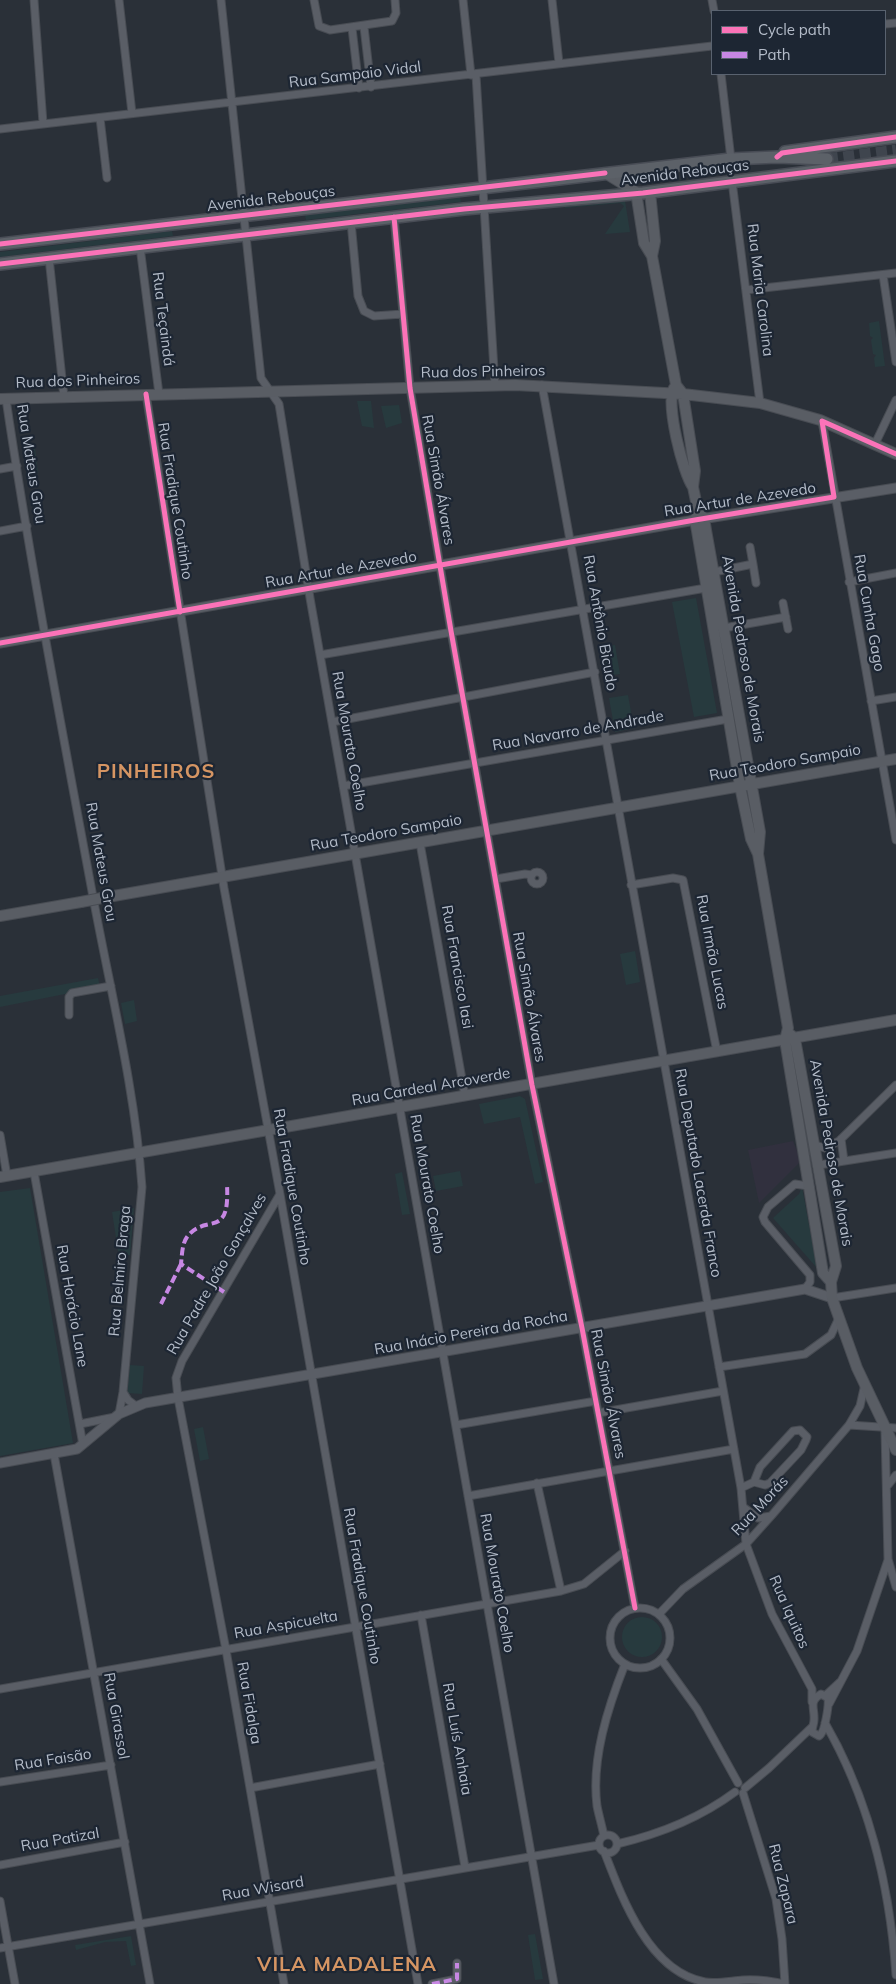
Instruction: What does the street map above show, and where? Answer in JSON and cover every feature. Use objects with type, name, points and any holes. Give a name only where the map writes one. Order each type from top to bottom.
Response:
[{"type":"main road","name":"Avenida Rebouças","points":[[0,244],[605,173],[731,159],[777,157],[782,153],[896,137]]},
{"type":"main road","points":[[777,157],[827,159]]},
{"type":"main road","name":"Avenida Rebouças","points":[[0,264],[394,217],[650,192],[896,161]]},
{"type":"main road","points":[[605,173],[636,192],[642,189],[687,184]]},
{"type":"main road","name":"Avenida Pedroso de Morais","points":[[636,192],[644,243],[652,256],[673,389],[682,464],[693,487]]},
{"type":"main road","name":"Avenida Pedroso de Morais","points":[[650,192],[656,241],[652,256]]},
{"type":"main road","name":"Rua dos Pinheiros","points":[[3,399],[270,390],[542,385],[673,389]]},
{"type":"main road","name":"Avenida Pedroso de Morais","points":[[673,389],[683,394],[695,471],[693,487],[714,572],[760,832],[758,854]]},
{"type":"main road","points":[[683,394],[760,403],[822,420],[896,454]]},
{"type":"main road","name":"Avenida Pedroso de Morais","points":[[699,516],[706,588],[740,786],[752,839],[758,854],[789,1037],[808,1186],[823,1273]]},
{"type":"main road","name":"Rua Teodoro Sampaio","points":[[0,916],[896,759]]},
{"type":"main road","name":"Rua Cardeal Arcoverde","points":[[4,1177],[664,1062],[789,1037],[896,1020]]},
{"type":"main road","name":"Avenida Pedroso de Morais","points":[[789,1037],[819,1166],[836,1266],[832,1282],[832,1298],[865,1384],[891,1428],[896,1450]]},
{"type":"main road","points":[[823,1273],[832,1282]]},
{"type":"street","points":[[34,0],[43,123]]},
{"type":"street","points":[[119,0],[132,113]]},
{"type":"street","name":"Rua Mourato Coelho","points":[[221,0],[261,378],[279,404],[320,655],[554,1984]]},
{"type":"street","points":[[314,0],[319,26],[330,30],[364,27],[392,21],[396,13],[394,0]]},
{"type":"street","points":[[463,0],[474,75],[485,207],[495,386]]},
{"type":"street","points":[[552,0],[559,63]]},
{"type":"street","points":[[364,27],[371,86]]},
{"type":"street","points":[[352,28],[359,88]]},
{"type":"street","name":"Rua Sampaio Vidal","points":[[0,129],[711,46]]},
{"type":"street","points":[[721,75],[731,159]]},
{"type":"street","points":[[100,118],[107,178]]},
{"type":"street","name":"Rua Maria Carolina","points":[[732,181],[760,403]]},
{"type":"street","name":"Rua Simão Álvares","points":[[394,217],[410,388],[451,631],[532,1085],[582,1328],[635,1608]]},
{"type":"street","points":[[351,222],[358,296],[364,311],[374,316],[403,314]]},
{"type":"street","name":"Rua Teçaindá","points":[[140,247],[159,394]]},
{"type":"street","points":[[49,258],[64,397]]},
{"type":"street","points":[[746,290],[896,273]]},
{"type":"street","points":[[883,275],[896,362]]},
{"type":"street","name":"Rua Antônio Bicudo","points":[[542,385],[572,541],[619,807]]},
{"type":"street","name":"Rua Fradique Coutinho","points":[[146,394],[223,878],[418,1984]]},
{"type":"street","name":"Rua Mateus Grou","points":[[3,399],[17,466],[44,635],[111,986],[140,1153]]},
{"type":"street","points":[[874,444],[896,400]]},
{"type":"street","name":"Rua Cunha Gago","points":[[822,420],[834,497],[896,840]]},
{"type":"street","points":[[0,469],[17,466]]},
{"type":"street","name":"Rua Artur de Azevedo","points":[[0,643],[309,589],[699,516],[896,488]]},
{"type":"street","points":[[0,531],[27,526]]},
{"type":"street","points":[[750,547],[756,583]]},
{"type":"street","points":[[714,572],[753,564]]},
{"type":"street","points":[[849,582],[896,573]]},
{"type":"street","points":[[320,655],[706,588]]},
{"type":"street","points":[[783,603],[788,629]]},
{"type":"street","points":[[724,628],[786,617]]},
{"type":"street","points":[[332,722],[595,672]]},
{"type":"street","points":[[871,701],[896,697]]},
{"type":"street","name":"Rua Navarro de Andrade","points":[[343,786],[728,719]]},
{"type":"street","name":"Rua Deputado Lacerda Franco","points":[[619,807],[631,885],[741,1488],[746,1544]]},
{"type":"street","name":"Rua Francisco Iasi","points":[[420,842],[465,1096]]},
{"type":"street","points":[[496,879],[525,874],[532,875]]},
{"type":"street","name":"Rua Irmão Lucas","points":[[631,885],[673,878],[683,880],[717,1052]]},
{"type":"street","points":[[69,1015],[69,997],[72,993],[111,986]]},
{"type":"street","points":[[814,1145],[825,1148],[841,1139],[896,1084]]},
{"type":"street","points":[[0,1136],[4,1177]]},
{"type":"street","points":[[841,1139],[844,1161]]},
{"type":"street","name":"Rua Belmiro Braga","points":[[117,1415],[123,1392],[142,1187],[140,1153]]},
{"type":"street","points":[[819,1166],[896,1153]]},
{"type":"street","name":"Rua Horácio Lane","points":[[34,1172],[83,1445]]},
{"type":"street","points":[[805,1289],[811,1279],[807,1271],[765,1222],[763,1217],[768,1207],[795,1184],[808,1186]]},
{"type":"street","name":"Rua Padre João Gonçalves","points":[[178,1398],[176,1378],[182,1361],[280,1194]]},
{"type":"street","points":[[807,1271],[814,1274],[823,1273],[836,1266]]},
{"type":"street","points":[[832,1298],[896,1288]]},
{"type":"street","name":"Rua Inácio Pereira da Rocha","points":[[80,1424],[117,1415],[136,1406],[178,1398],[805,1289],[832,1298]]},
{"type":"street","points":[[719,1367],[805,1354],[831,1335],[840,1318]]},
{"type":"street","name":"Rua Morás","points":[[658,1614],[683,1589],[746,1544],[849,1425],[860,1406],[865,1384]]},
{"type":"street","points":[[598,1412],[723,1391]]},
{"type":"street","points":[[123,1392],[128,1400],[136,1406]]},
{"type":"street","name":"Rua Fidalga","points":[[178,1398],[226,1650],[284,1984]]},
{"type":"street","points":[[456,1425],[596,1401]]},
{"type":"street","name":"Rua Inácio Pereira da Rocha","points":[[0,1463],[77,1449],[117,1415]]},
{"type":"street","points":[[849,1425],[891,1428],[888,1485],[888,1560],[896,1587]]},
{"type":"street","points":[[741,1488],[754,1482],[765,1485],[778,1476],[803,1446],[807,1437],[800,1430],[792,1431],[760,1467],[754,1482]]},
{"type":"street","points":[[468,1496],[734,1449]]},
{"type":"street","name":"Rua Girassol","points":[[54,1454],[150,1984]]},
{"type":"street","points":[[888,1485],[896,1475]]},
{"type":"street","points":[[537,1483],[561,1591]]},
{"type":"street","points":[[743,1507],[758,1518],[772,1515]]},
{"type":"street","name":"Rua Iquitos","points":[[746,1544],[772,1614],[812,1689],[816,1732]]},
{"type":"street","name":"Rua Aspicuelta","points":[[0,1689],[561,1591],[584,1584],[624,1552]]},
{"type":"street","points":[[604,1836],[614,1837],[617,1844],[660,1832],[687,1820],[741,1791],[804,1736],[816,1732],[825,1723],[829,1704],[865,1632],[888,1560]]},
{"type":"street","points":[[635,1608],[651,1610],[658,1614],[664,1620],[670,1636],[670,1645],[661,1659],[644,1668],[625,1664],[617,1657],[612,1648],[610,1638],[612,1627],[617,1618],[625,1611],[635,1608]]},
{"type":"street","name":"Rua Luís Anhaia","points":[[421,1615],[465,1867]]},
{"type":"street","points":[[661,1659],[698,1709],[738,1783],[734,1787],[741,1791]]},
{"type":"street","points":[[625,1664],[608,1711],[599,1758],[597,1805],[604,1836],[601,1848],[619,1892],[639,1928],[663,1959],[680,1974],[707,1982],[764,1980],[785,1984]]},
{"type":"street","points":[[812,1702],[842,1680]]},
{"type":"street","points":[[812,1689],[823,1694],[829,1704]]},
{"type":"street","points":[[825,1723],[837,1743],[864,1810],[876,1851],[887,1898],[896,1975]]},
{"type":"street","points":[[816,1732],[837,1743]]},
{"type":"street","points":[[250,1788],[380,1764]]},
{"type":"street","name":"Rua Faisão","points":[[0,1782],[111,1765]]},
{"type":"street","name":"Rua Zapara","points":[[741,1791],[776,1899],[782,1939],[785,1984]]},
{"type":"street","name":"Rua Patizal","points":[[0,1865],[124,1842]]},
{"type":"street","name":"Rua Wisard","points":[[0,1948],[531,1855],[601,1848],[613,1851],[617,1844]]},
{"type":"street","points":[[0,1900],[15,1984]]},
{"type":"street","points":[[432,1984],[457,1979],[457,1963]]},
{"type":"shaded area","points":[[793,1141],[801,1161],[759,1203],[748,1150]]},
{"type":"green space","points":[[460,197],[461,202],[306,220],[305,215]]},
{"type":"green space","points":[[625,201],[630,232],[605,234],[624,206],[620,203],[565,208],[565,207]]},
{"type":"green space","points":[[172,231],[173,236],[0,257],[0,252]]},
{"type":"green space","points":[[879,321],[885,366],[875,367],[874,358],[876,355],[873,354],[871,340],[873,338],[870,336],[869,323]]},
{"type":"green space","points":[[357,401],[371,401],[374,428],[362,426]]},
{"type":"green space","points":[[399,405],[402,423],[386,428],[381,406]]},
{"type":"green space","points":[[35,448],[38,473],[27,474],[23,449]]},
{"type":"green space","points":[[696,598],[717,713],[694,717],[672,602]]},
{"type":"green space","points":[[615,645],[620,674],[605,676],[600,647]]},
{"type":"green space","points":[[628,695],[634,728],[615,732],[609,698]]},
{"type":"green space","points":[[635,951],[640,982],[626,985],[620,954]]},
{"type":"green space","points":[[98,978],[100,987],[0,1007],[0,996]]},
{"type":"green space","points":[[134,1000],[137,1021],[125,1024],[121,1003]]},
{"type":"green space","points":[[520,1096],[525,1099],[543,1182],[535,1184],[520,1117],[484,1124],[479,1104]]},
{"type":"green space","points":[[460,1171],[463,1186],[436,1191],[433,1176]]},
{"type":"green space","points":[[402,1172],[410,1214],[402,1215],[395,1174]]},
{"type":"green space","points":[[802,1187],[817,1268],[773,1218],[799,1194]]},
{"type":"green space","points":[[30,1188],[73,1443],[0,1456],[0,1192]]},
{"type":"green space","points":[[134,1208],[130,1255],[119,1257],[112,1212]]},
{"type":"green space","points":[[130,1365],[144,1366],[142,1394],[127,1393]]},
{"type":"green space","points":[[203,1427],[209,1459],[200,1461],[194,1429]]},
{"type":"green space","points":[[646,1617],[653,1620],[659,1626],[662,1637],[661,1645],[653,1654],[646,1657],[638,1657],[631,1654],[623,1645],[622,1633],[625,1626],[634,1618]]},
{"type":"green space","points":[[535,1934],[543,1979],[535,1980],[528,1935]]},
{"type":"green space","points":[[131,1936],[136,1965],[131,1966],[126,1941],[105,1942],[76,1950],[75,1945]]},
{"type":"tunnel","points":[[827,159],[896,150]]},
{"type":"marked path","points":[[224,1292],[181,1264],[183,1246],[187,1237],[194,1230],[215,1223],[225,1213],[227,1185]]},
{"type":"marked path","points":[[161,1304],[181,1264]]},
{"type":"marked path","points":[[432,1984],[457,1979],[457,1963]]},
{"type":"cycle path","points":[[777,157],[782,153],[896,137]]},
{"type":"cycle path","points":[[0,264],[464,209],[643,193],[896,161]]},
{"type":"cycle path","points":[[0,244],[605,173]]},
{"type":"cycle path","points":[[394,217],[410,388],[451,631],[532,1085],[582,1328],[635,1608]]},
{"type":"cycle path","points":[[146,394],[180,612]]},
{"type":"cycle path","points":[[822,421],[896,454]]},
{"type":"cycle path","points":[[0,643],[834,497],[822,421]]},
{"type":"district","name":"PINHEIROS","points":[[156,772]]},
{"type":"district","name":"VILA MADALENA","points":[[347,1965]]}]
